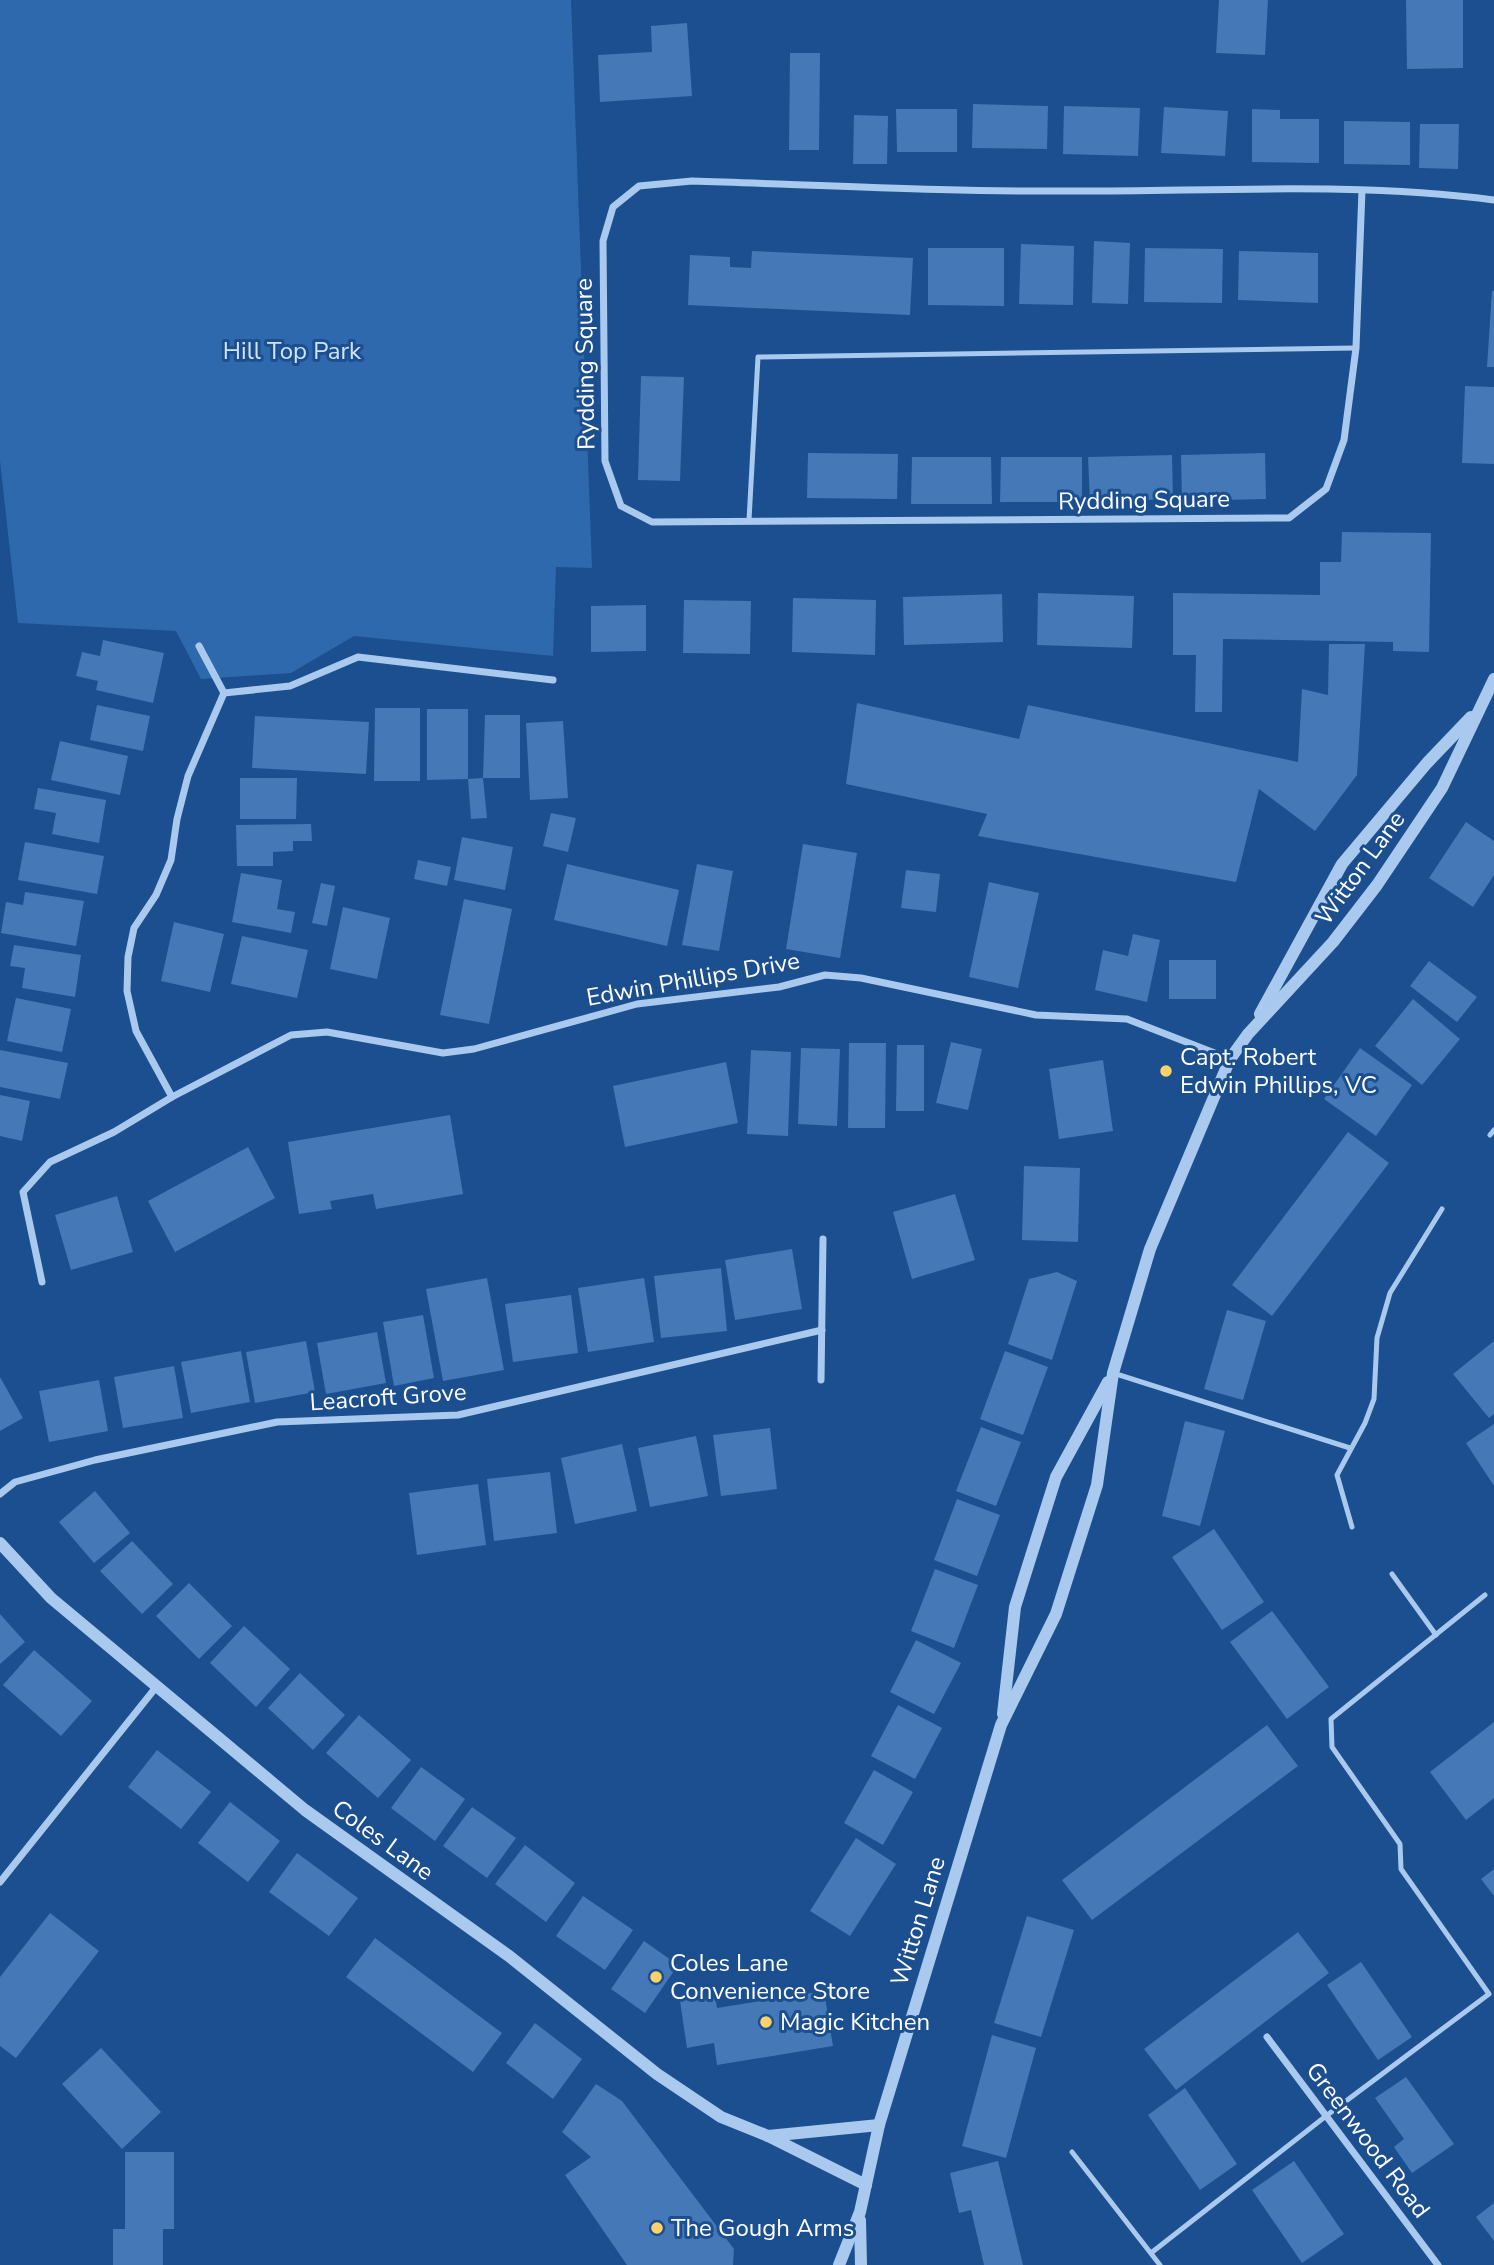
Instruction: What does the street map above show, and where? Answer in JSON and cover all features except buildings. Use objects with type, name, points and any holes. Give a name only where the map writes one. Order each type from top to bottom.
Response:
[{"type":"street","name":"Rydding Square","points":[[1362,190],[1356,348],[1344,440],[1326,489],[1289,518],[652,522],[621,506],[605,461],[603,241],[613,207],[639,186],[692,181],[1042,192],[1362,190],[1420,190],[1494,200]]},
{"type":"street","points":[[199,646],[224,693]]},
{"type":"street","points":[[224,693],[290,686],[358,657],[553,680]]},
{"type":"street","name":"Witton Lane","points":[[1248,1034],[1333,942],[1377,885],[1442,788],[1494,680]]},
{"type":"street","points":[[173,1097],[136,1031],[127,991],[128,957],[134,928],[156,895],[171,860],[177,819],[188,776],[224,693]]},
{"type":"street","name":"Witton Lane","points":[[839,2265],[860,2213],[879,2125],[1001,1725],[1056,1614],[1097,1485],[1113,1373],[1150,1249],[1230,1059],[1248,1034],[1342,864],[1427,763],[1478,709]]},
{"type":"street","name":"Edwin Phillips Drive","points":[[42,1282],[23,1192],[50,1162],[114,1132],[173,1097],[291,1035],[327,1032],[443,1053],[474,1049],[637,1004],[779,986],[825,975],[861,978],[1036,1015],[1127,1018],[1230,1059]]},
{"type":"street","points":[[821,1380],[823,1239]]},
{"type":"street","name":"Leacroft Grove","points":[[0,1494],[15,1482],[95,1460],[277,1422],[458,1415],[822,1330]]},
{"type":"street","name":"Witton Lane","points":[[1001,1725],[1015,1606],[1056,1477],[1113,1373]]},
{"type":"street","name":"Coles Lane","points":[[0,1543],[51,1598],[305,1810],[509,1956],[657,2074],[721,2117],[768,2136],[866,2185]]},
{"type":"street","points":[[0,1882],[157,1685]]},
{"type":"street","name":"Greenwood Road","points":[[1267,2037],[1438,2265]]},
{"type":"street","name":"Coles Lane","points":[[768,2136],[879,2125]]},
{"type":"street","name":"Witton Lane","points":[[860,2213],[861,2265]]},
{"type":"lane","points":[[750,520],[758,358],[1356,348]]},
{"type":"lane","points":[[1352,1527],[1337,1475],[1365,1423],[1374,1399],[1377,1338],[1390,1293],[1442,1209]]},
{"type":"lane","points":[[1113,1373],[1350,1448]]},
{"type":"lane","points":[[1392,1574],[1436,1635]]},
{"type":"lane","points":[[1485,1595],[1331,1719],[1332,1747],[1400,1843],[1401,1869],[1494,2000]]},
{"type":"lane","points":[[1151,2253],[1326,2116],[1489,1994]]},
{"type":"lane","points":[[1072,2151],[1160,2265]]},
{"type":"green space","name":"Hill Top Park","points":[[0,0],[571,0],[592,568],[556,567],[553,656],[354,636],[291,673],[201,679],[176,631],[18,623],[0,461]]},
{"type":"place","name":"Capt. Robert Edwin Phillips, VC","points":[[1166,1071]]},
{"type":"place","name":"Coles Lane Convenience Store","points":[[656,1977]]},
{"type":"place","name":"Magic Kitchen","points":[[766,2022]]},
{"type":"place","name":"The Gough Arms","points":[[657,2228]]}]
